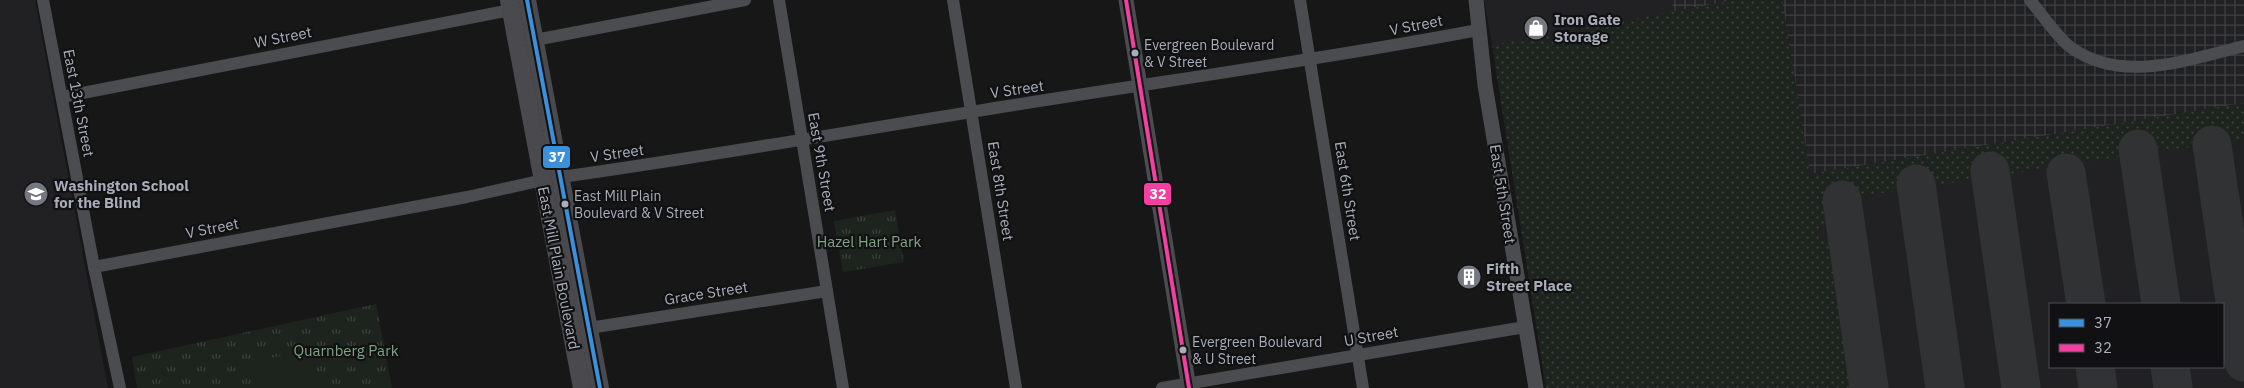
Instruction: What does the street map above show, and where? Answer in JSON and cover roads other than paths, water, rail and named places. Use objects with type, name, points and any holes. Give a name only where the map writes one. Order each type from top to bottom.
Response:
[{"type":"main road","name":"East Mill Plain Boulevard","points":[[527,0],[600,388]]},
{"type":"main road","name":"East Mill Plain Boulevard","points":[[510,5],[582,388]]},
{"type":"street","name":"East 13th Street","points":[[42,0],[94,267],[120,388]]},
{"type":"street","points":[[535,40],[701,4],[745,0]]},
{"type":"street","name":"East 9th Street","points":[[779,0],[843,388]]},
{"type":"street","name":"East 8th Street","points":[[953,0],[1016,388]]},
{"type":"street","points":[[1126,0],[1188,386]]},
{"type":"street","name":"East 6th Street","points":[[1300,0],[1363,388]]},
{"type":"street","name":"East 5th Street","points":[[1476,0],[1485,85],[1536,388]]},
{"type":"street","points":[[2030,0],[2071,48],[2098,63],[2131,67],[2162,66],[2244,46]]},
{"type":"street","name":"W Street","points":[[62,98],[510,5]]},
{"type":"street","name":"V Street","points":[[561,177],[801,141],[972,112],[1391,47],[1478,30]]},
{"type":"street","name":"V Street","points":[[94,267],[480,194],[543,180]]},
{"type":"street","name":"Grace Street","points":[[589,328],[827,291]]},
{"type":"street","name":"U Street","points":[[1162,388],[1188,386],[1525,327]]},
{"type":"place","name":"Iron Gate Storage","points":[[1536,28]]},
{"type":"place","name":"Evergreen Boulevard & V Street","points":[[1135,53]]},
{"type":"place","name":"Washington School for the Blind","points":[[36,194]]},
{"type":"place","name":"East Mill Plain Boulevard & V Street","points":[[565,204]]},
{"type":"place","name":"Fifth Street Place","points":[[1469,277]]},
{"type":"place","name":"Evergreen Boulevard & U Street","points":[[1183,350]]},
{"type":"park label","name":"Hazel Hart Park","points":[[869,241]]},
{"type":"park label","name":"Quarnberg Park","points":[[346,350]]}]
